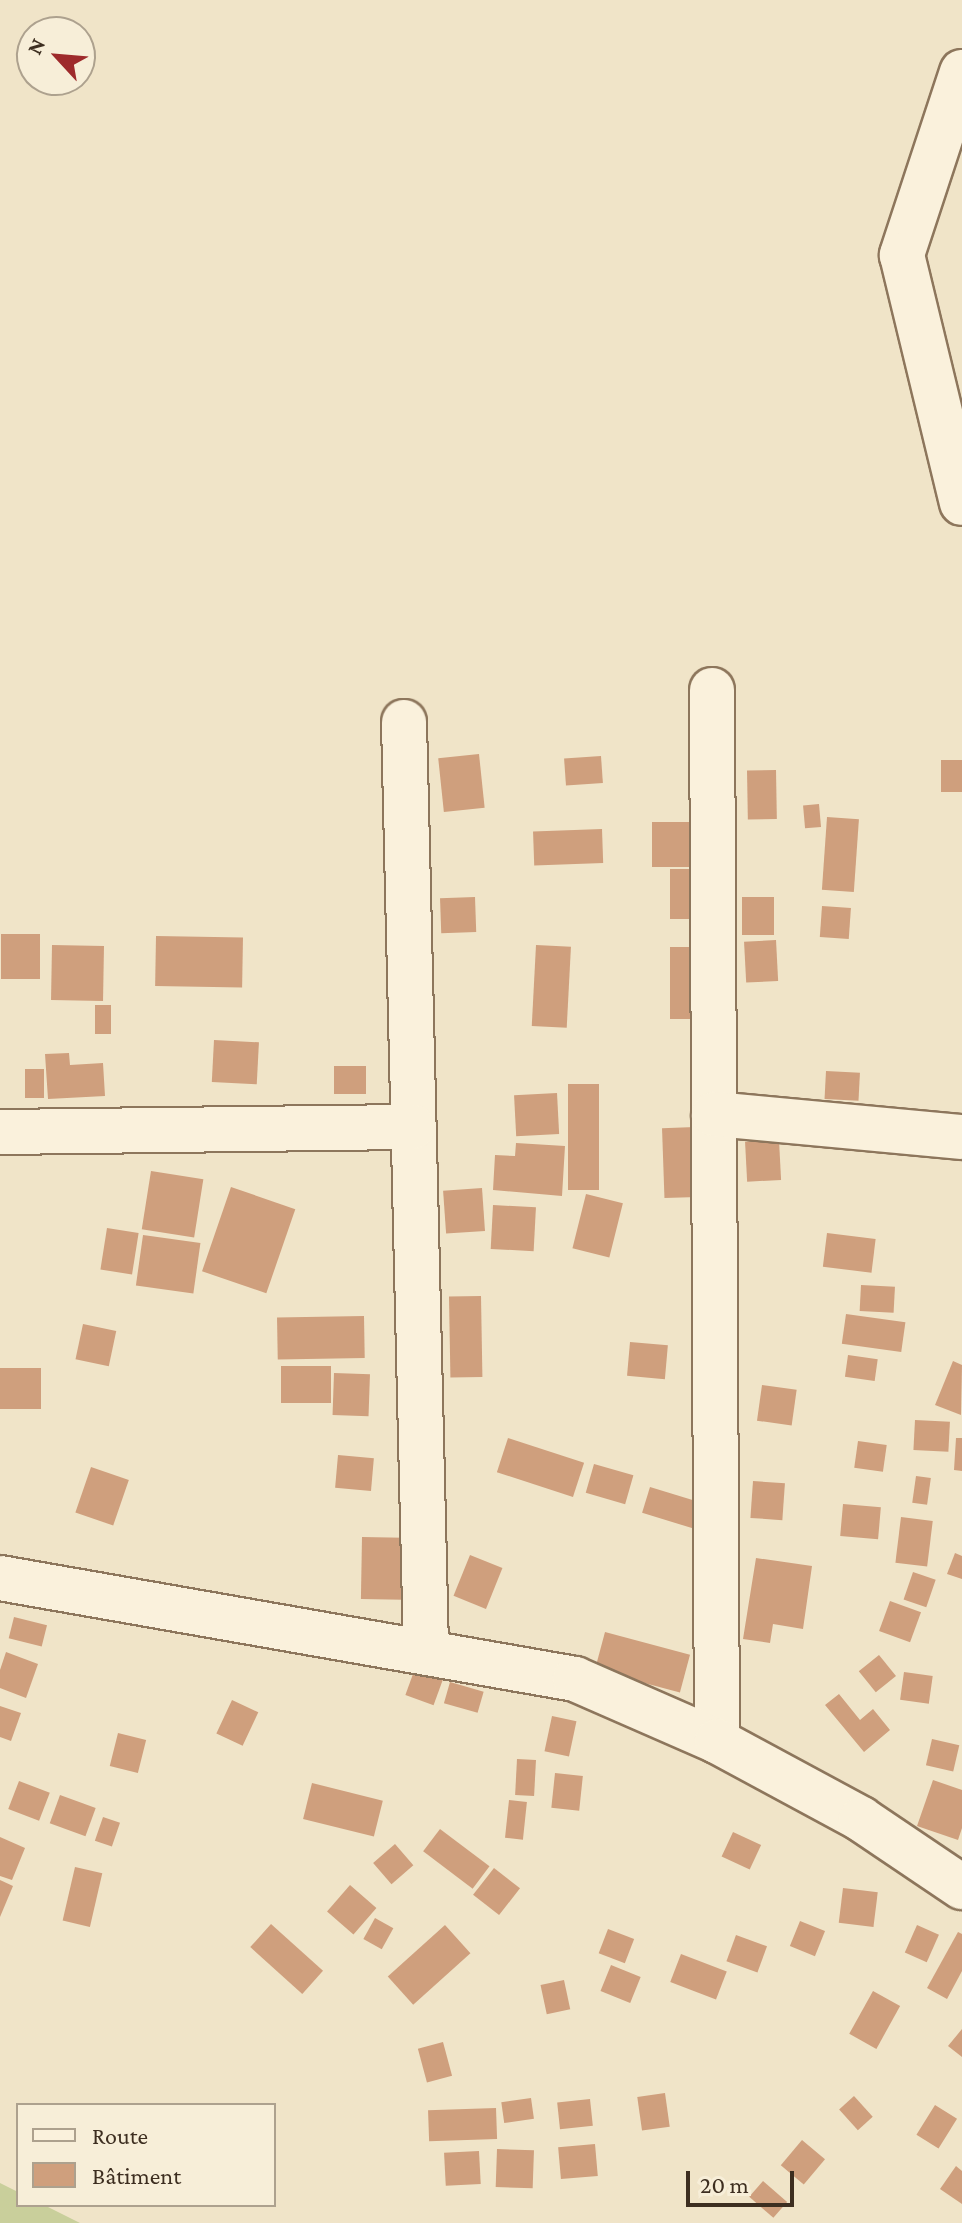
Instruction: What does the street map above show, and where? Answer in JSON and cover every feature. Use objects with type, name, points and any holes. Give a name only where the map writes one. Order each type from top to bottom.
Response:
[{"type":"street","points":[[962,72],[902,255],[962,503]]},
{"type":"street","points":[[712,690],[717,1741]]},
{"type":"street","points":[[404,722],[426,1651]]},
{"type":"street","points":[[714,1114],[962,1137]]},
{"type":"street","points":[[0,1132],[413,1127]]},
{"type":"street","points":[[0,1578],[575,1679],[717,1741],[861,1819],[958,1877]]},
{"type":"green space","points":[[0,2183],[16,2191],[16,2207],[48,2207],[80,2223],[0,2223]]},
{"type":"building","points":[[479,754],[485,808],[444,812],[438,758]]},
{"type":"building","points":[[601,756],[603,783],[566,786],[564,759]]},
{"type":"building","points":[[941,760],[962,760],[962,792],[941,792]]},
{"type":"building","points":[[776,770],[777,819],[748,819],[747,771]]},
{"type":"building","points":[[819,804],[821,827],[805,828],[803,805]]},
{"type":"building","points":[[827,817],[859,819],[854,892],[822,890]]},
{"type":"building","points":[[652,822],[692,822],[692,867],[652,867]]},
{"type":"building","points":[[602,829],[603,863],[534,865],[533,831]]},
{"type":"building","points":[[670,869],[690,869],[690,919],[670,919]]},
{"type":"building","points":[[475,897],[476,932],[441,933],[440,898]]},
{"type":"building","points":[[742,897],[774,897],[774,935],[742,935]]},
{"type":"building","points":[[822,906],[851,908],[849,939],[820,937]]},
{"type":"building","points":[[1,934],[40,934],[40,979],[1,979]]},
{"type":"building","points":[[156,936],[243,938],[242,988],[155,986]]},
{"type":"building","points":[[776,940],[778,981],[746,983],[744,942]]},
{"type":"building","points":[[52,945],[104,946],[103,1001],[51,1000]]},
{"type":"building","points":[[536,945],[571,947],[567,1028],[532,1026]]},
{"type":"building","points":[[670,947],[694,947],[694,1019],[670,1019]]},
{"type":"building","points":[[95,1005],[111,1005],[111,1034],[95,1034]]},
{"type":"building","points":[[214,1040],[259,1042],[257,1084],[212,1082]]},
{"type":"building","points":[[69,1053],[70,1065],[103,1063],[105,1096],[48,1099],[45,1054]]},
{"type":"building","points":[[334,1066],[366,1066],[366,1094],[334,1094]]},
{"type":"building","points":[[25,1069],[44,1069],[44,1098],[25,1098]]},
{"type":"building","points":[[826,1071],[860,1073],[858,1101],[825,1099]]},
{"type":"building","points":[[568,1084],[599,1084],[599,1190],[568,1190]]},
{"type":"building","points":[[557,1093],[559,1134],[516,1136],[514,1095]]},
{"type":"building","points":[[695,1127],[697,1197],[664,1198],[662,1128]]},
{"type":"building","points":[[779,1140],[781,1180],[747,1182],[745,1142]]},
{"type":"building","points":[[516,1143],[565,1146],[562,1196],[493,1190],[495,1155],[515,1156]]},
{"type":"building","points":[[151,1171],[203,1179],[194,1238],[142,1229]]},
{"type":"building","points":[[231,1187],[295,1209],[266,1293],[202,1271]]},
{"type":"building","points":[[482,1188],[485,1231],[446,1234],[443,1191]]},
{"type":"building","points":[[586,1194],[623,1203],[609,1258],[572,1248]]},
{"type":"building","points":[[493,1205],[536,1207],[534,1251],[491,1249]]},
{"type":"building","points":[[107,1228],[139,1233],[132,1274],[100,1269]]},
{"type":"building","points":[[827,1233],[876,1239],[871,1273],[823,1267]]},
{"type":"building","points":[[143,1235],[200,1243],[193,1294],[136,1286]]},
{"type":"building","points":[[861,1285],[895,1287],[894,1313],[860,1311]]},
{"type":"building","points":[[481,1296],[482,1377],[450,1378],[449,1297]]},
{"type":"building","points":[[846,1314],[905,1322],[901,1352],[842,1344]]},
{"type":"building","points":[[364,1316],[365,1358],[278,1360],[277,1318]]},
{"type":"building","points":[[83,1324],[116,1331],[109,1366],[76,1359]]},
{"type":"building","points":[[630,1342],[668,1345],[665,1379],[627,1376]]},
{"type":"building","points":[[848,1355],[878,1359],[875,1381],[845,1377]]},
{"type":"building","points":[[953,1361],[962,1365],[961,1415],[935,1405]]},
{"type":"building","points":[[281,1366],[331,1366],[331,1403],[281,1403]]},
{"type":"building","points":[[0,1368],[41,1368],[41,1409],[0,1409]]},
{"type":"building","points":[[334,1373],[370,1374],[369,1416],[333,1415]]},
{"type":"building","points":[[762,1385],[797,1390],[792,1426],[757,1421]]},
{"type":"building","points":[[915,1420],[950,1422],[948,1452],[913,1450]]},
{"type":"building","points":[[508,1438],[584,1463],[573,1497],[497,1472]]},
{"type":"building","points":[[956,1438],[962,1438],[962,1471],[954,1470]]},
{"type":"building","points":[[858,1441],[887,1445],[883,1472],[854,1468]]},
{"type":"building","points":[[338,1455],[374,1458],[371,1491],[335,1488]]},
{"type":"building","points":[[594,1464],[633,1475],[625,1504],[586,1493]]},
{"type":"building","points":[[91,1467],[129,1480],[113,1525],[75,1512]]},
{"type":"building","points":[[916,1476],[931,1478],[927,1505],[912,1503]]},
{"type":"building","points":[[753,1481],[785,1483],[782,1520],[750,1518]]},
{"type":"building","points":[[650,1487],[706,1504],[699,1530],[642,1513]]},
{"type":"building","points":[[843,1504],[881,1507],[878,1539],[840,1536]]},
{"type":"building","points":[[901,1517],[933,1521],[927,1567],[895,1563]]},
{"type":"building","points":[[362,1537],[404,1538],[403,1600],[361,1599]]},
{"type":"building","points":[[955,1553],[962,1556],[962,1579],[947,1574]]},
{"type":"building","points":[[470,1555],[502,1568],[486,1609],[454,1596]]},
{"type":"building","points":[[756,1558],[812,1566],[803,1629],[773,1624],[770,1643],[743,1639]]},
{"type":"building","points":[[913,1572],[936,1580],[926,1607],[904,1599]]},
{"type":"building","points":[[890,1601],[921,1612],[910,1642],[879,1631]]},
{"type":"building","points":[[14,1617],[47,1625],[42,1647],[9,1638]]},
{"type":"building","points":[[605,1632],[690,1655],[680,1692],[595,1670]]},
{"type":"building","points":[[6,1652],[38,1664],[26,1698],[0,1688],[0,1670]]},
{"type":"building","points":[[879,1655],[896,1676],[876,1692],[859,1671]]},
{"type":"building","points":[[417,1663],[445,1673],[434,1705],[405,1695]]},
{"type":"building","points":[[904,1672],[933,1676],[929,1704],[900,1700]]},
{"type":"building","points":[[450,1682],[484,1692],[478,1713],[444,1703]]},
{"type":"building","points":[[839,1694],[860,1720],[873,1709],[890,1730],[864,1752],[825,1705]]},
{"type":"building","points":[[232,1700],[258,1712],[243,1746],[216,1734]]},
{"type":"building","points":[[0,1706],[21,1713],[11,1741],[0,1737]]},
{"type":"building","points":[[552,1716],[576,1721],[569,1756],[545,1751]]},
{"type":"building","points":[[118,1733],[146,1740],[138,1773],[110,1766]]},
{"type":"building","points":[[932,1739],[959,1745],[953,1772],[926,1765]]},
{"type":"building","points":[[517,1759],[536,1760],[534,1796],[515,1795]]},
{"type":"building","points":[[555,1773],[583,1776],[579,1811],[551,1808]]},
{"type":"building","points":[[933,1780],[962,1790],[962,1828],[958,1840],[917,1826]]},
{"type":"building","points":[[19,1781],[50,1793],[39,1821],[8,1809]]},
{"type":"building","points":[[312,1783],[383,1801],[374,1837],[303,1819]]},
{"type":"building","points":[[60,1795],[96,1808],[85,1836],[50,1823]]},
{"type":"building","points":[[509,1800],[527,1802],[523,1840],[505,1838]]},
{"type":"building","points":[[103,1817],[120,1823],[112,1846],[95,1841]]},
{"type":"building","points":[[440,1829],[490,1866],[473,1889],[423,1851]]},
{"type":"building","points":[[733,1832],[761,1845],[750,1870],[722,1856]]},
{"type":"building","points":[[0,1837],[25,1848],[12,1880],[0,1876]]},
{"type":"building","points":[[395,1844],[413,1865],[391,1884],[373,1863]]},
{"type":"building","points":[[75,1867],[102,1873],[90,1927],[63,1921]]},
{"type":"building","points":[[494,1868],[520,1888],[499,1915],[473,1895]]},
{"type":"building","points":[[0,1880],[13,1886],[0,1917]]},
{"type":"building","points":[[350,1885],[376,1908],[353,1934],[327,1911]]},
{"type":"building","points":[[843,1888],[878,1892],[873,1927],[839,1923]]},
{"type":"building","points":[[375,1918],[393,1928],[382,1949],[363,1939]]},
{"type":"building","points":[[800,1921],[825,1931],[815,1956],[790,1946]]},
{"type":"building","points":[[271,1924],[323,1971],[302,1994],[250,1947]]},
{"type":"building","points":[[445,1925],[470,1953],[413,2005],[388,1977]]},
{"type":"building","points":[[917,1925],[939,1935],[927,1962],[905,1952]]},
{"type":"building","points":[[608,1929],[634,1939],[625,1963],[599,1953]]},
{"type":"building","points":[[958,1932],[962,1934],[962,1971],[947,1999],[927,1988]]},
{"type":"building","points":[[736,1935],[767,1946],[757,1973],[726,1961]]},
{"type":"building","points":[[681,1954],[727,1972],[716,2000],[670,1982]]},
{"type":"building","points":[[611,1965],[641,1977],[630,2003],[601,1991]]},
{"type":"building","points":[[564,1980],[570,2009],[547,2014],[541,1985]]},
{"type":"building","points":[[873,1991],[900,2006],[876,2049],[849,2034]]},
{"type":"building","points":[[962,2029],[962,2057],[948,2046]]},
{"type":"building","points":[[443,2042],[452,2076],[427,2083],[418,2049]]},
{"type":"building","points":[[665,2093],[670,2127],[642,2131],[637,2097]]},
{"type":"building","points":[[854,2096],[873,2117],[858,2130],[839,2109]]},
{"type":"building","points":[[531,2098],[534,2119],[504,2123],[501,2102]]},
{"type":"building","points":[[590,2099],[593,2126],[560,2129],[557,2102]]},
{"type":"building","points":[[935,2105],[957,2119],[939,2148],[916,2135]]},
{"type":"building","points":[[496,2108],[497,2139],[429,2141],[428,2110]]},
{"type":"building","points":[[802,2140],[825,2159],[804,2185],[781,2165]]},
{"type":"building","points":[[595,2144],[598,2176],[561,2179],[558,2147]]},
{"type":"building","points":[[497,2149],[534,2150],[533,2188],[496,2187]]},
{"type":"building","points":[[479,2151],[481,2184],[446,2186],[444,2153]]},
{"type":"building","points":[[956,2166],[962,2171],[962,2204],[940,2189]]},
{"type":"building","points":[[763,2181],[787,2202],[773,2218],[749,2197]]}]
